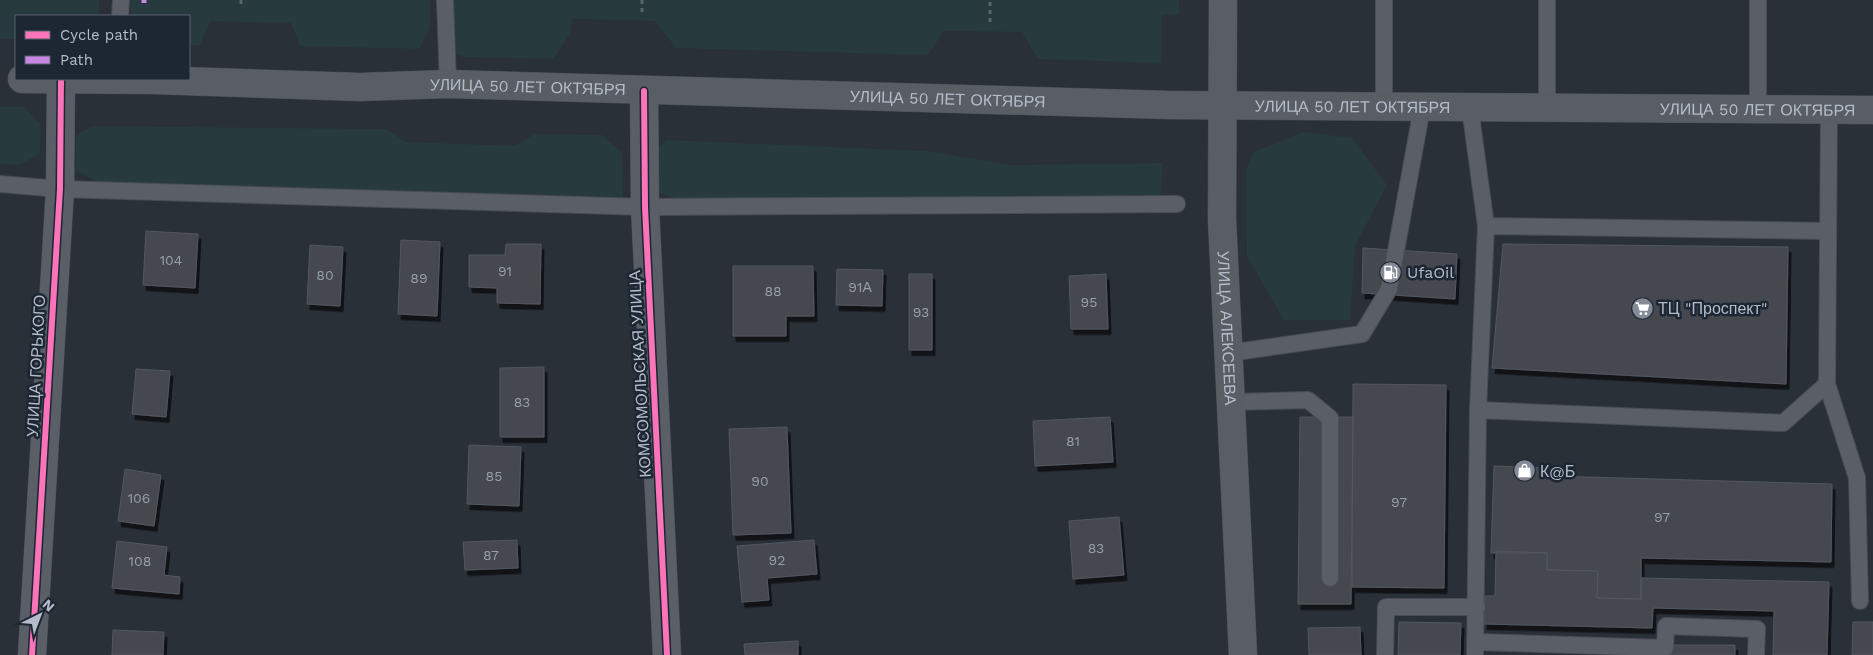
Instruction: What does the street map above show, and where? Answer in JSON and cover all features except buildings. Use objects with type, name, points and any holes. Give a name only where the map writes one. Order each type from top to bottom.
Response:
[{"type":"main road","name":"УЛИЦА АЛЕКСЕЕВА","points":[[1223,0],[1222,209],[1243,655]]},
{"type":"main road","points":[[0,78],[15,79]]},
{"type":"main road","name":"УЛИЦА 50 ЛЕТ ОКТЯБРЯ","points":[[145,80],[360,87],[448,84],[644,91],[1223,105],[1547,109],[1873,110]]},
{"type":"street","name":"УЛИЦА ГОРЬКОГО","points":[[32,655],[60,189],[61,80]]},
{"type":"street","name":"КОМСОМОЛЬСКАЯ УЛИЦА","points":[[644,91],[645,207],[667,655]]},
{"type":"lane","points":[[120,15],[121,0]]},
{"type":"lane","points":[[445,0],[448,84]]},
{"type":"lane","points":[[1384,0],[1384,107]]},
{"type":"lane","points":[[1546,0],[1547,109]]},
{"type":"lane","points":[[1758,0],[1758,110]]},
{"type":"lane","points":[[1229,353],[1362,334],[1389,288],[1422,108]]},
{"type":"lane","points":[[1470,108],[1486,226],[1478,410],[1476,648],[1665,652],[1666,626],[1757,629],[1756,655]]},
{"type":"lane","points":[[1829,110],[1828,384],[1857,478],[1860,600]]},
{"type":"lane","points":[[0,184],[60,189],[645,207],[1177,204]]},
{"type":"lane","points":[[1486,226],[1828,231]]},
{"type":"lane","points":[[1478,410],[1783,423],[1828,384]]},
{"type":"lane","points":[[1231,402],[1308,400],[1330,418],[1330,578]]},
{"type":"lane","points":[[1385,655],[1386,607],[1477,607]]},
{"type":"path","points":[[642,0],[642,12]]},
{"type":"path","points":[[990,0],[990,22]]},
{"type":"green space","points":[[0,0],[99,0],[99,15],[15,15],[15,39],[0,39]]},
{"type":"green space","points":[[130,0],[430,0],[430,28],[419,49],[300,46],[291,23],[210,21],[200,45],[190,45],[190,15],[131,15]]},
{"type":"green space","points":[[454,0],[1179,0],[1179,14],[1162,15],[1161,63],[1038,59],[1022,32],[944,31],[928,55],[676,48],[655,21],[579,19],[572,19],[571,32],[553,59],[466,57],[453,52]]},
{"type":"green space","points":[[0,107],[24,107],[41,125],[40,153],[20,165],[0,164]]},
{"type":"green space","points":[[91,126],[386,129],[406,142],[516,146],[534,134],[602,135],[622,153],[623,197],[105,187],[76,170],[76,136]]},
{"type":"green space","points":[[1304,132],[1352,138],[1387,185],[1355,246],[1350,320],[1284,320],[1247,256],[1246,170],[1254,152]]},
{"type":"green space","points":[[667,140],[925,151],[1011,165],[1163,163],[1160,200],[686,201],[659,193],[653,152]]},
{"type":"cycle path","points":[[32,655],[60,189],[61,80]]},
{"type":"cycle path","points":[[644,91],[645,207],[667,655]]},
{"type":"place","name":"UfaOil","points":[[1391,272]]},
{"type":"place","name":"ТЦ \"Проспект\"","points":[[1642,308]]},
{"type":"place","name":"К@Б","points":[[1524,471]]}]
